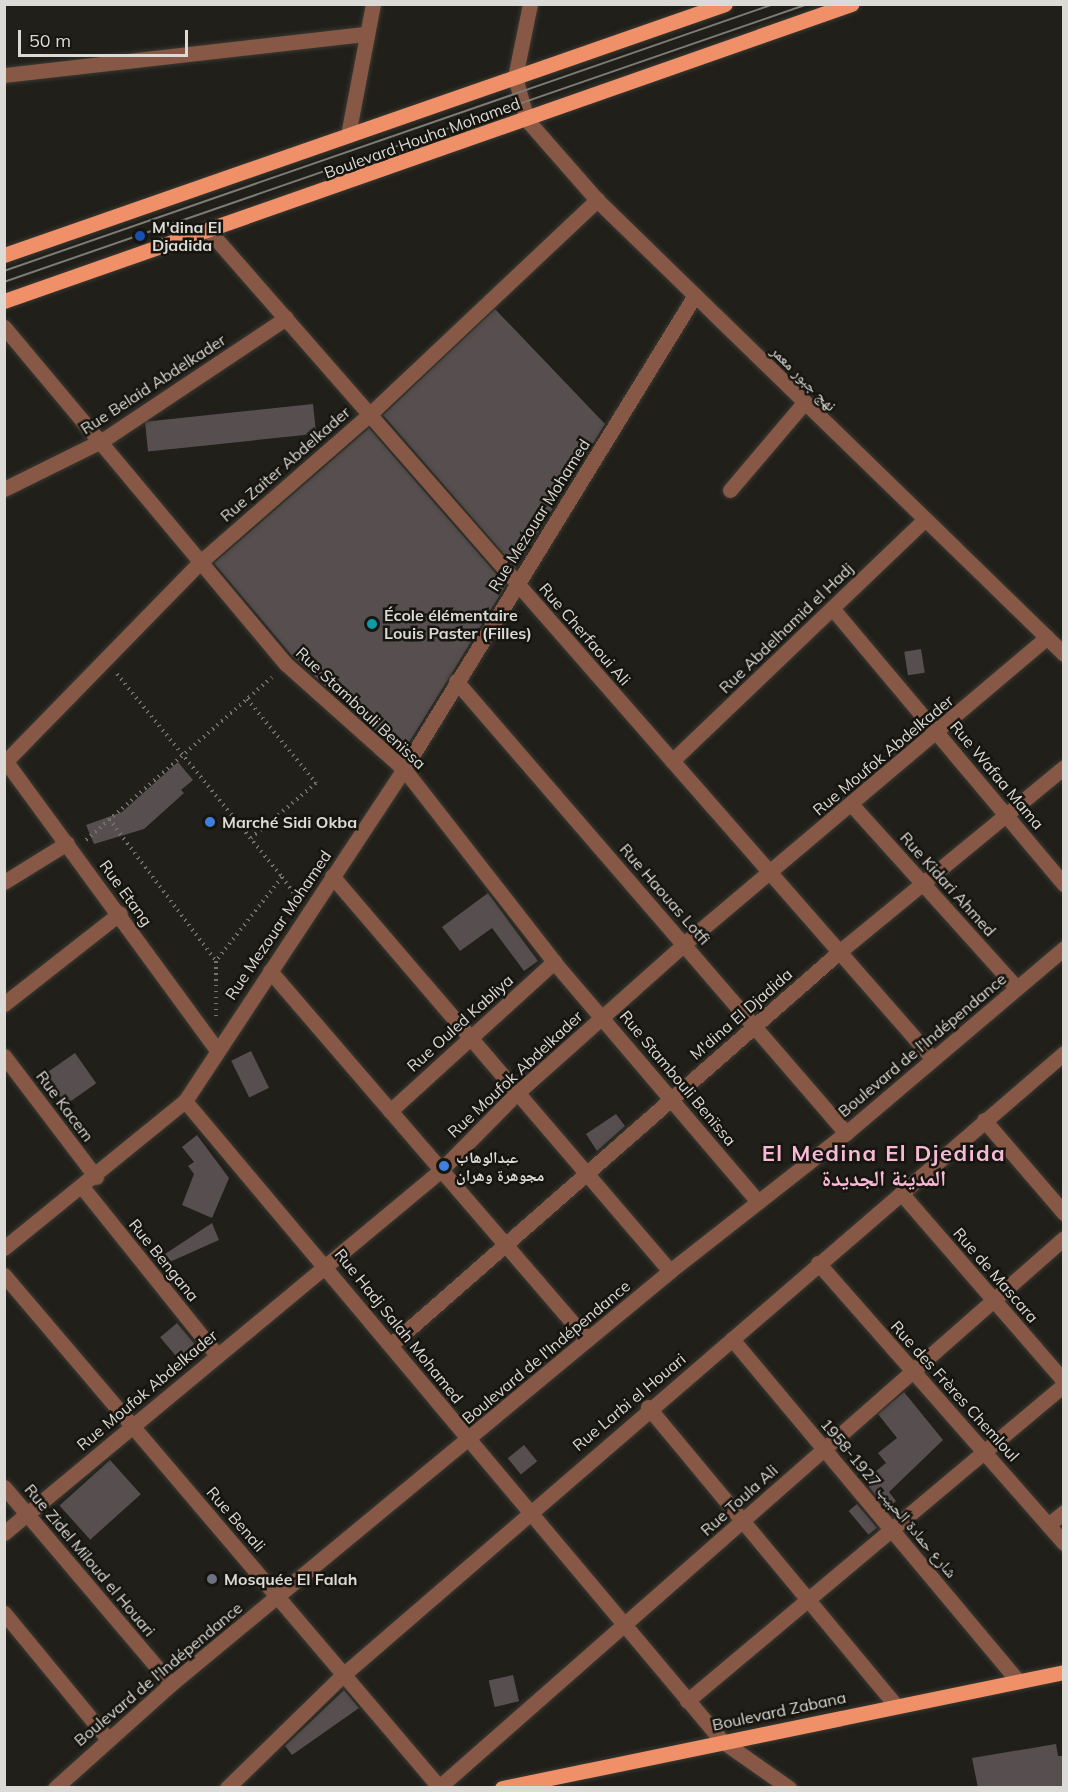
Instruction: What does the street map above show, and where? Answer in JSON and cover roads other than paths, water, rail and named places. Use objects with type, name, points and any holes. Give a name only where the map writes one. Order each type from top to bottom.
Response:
[{"type":"main road","name":"Boulevard Houha Mohamed","points":[[4,255],[725,4]]},
{"type":"main road","name":"Boulevard Houha Mohamed","points":[[4,301],[210,232],[850,4]]},
{"type":"main road","name":"Boulevard Zabana","points":[[502,1788],[1064,1671]]},
{"type":"street","points":[[348,135],[373,4]]},
{"type":"street","points":[[527,120],[515,77],[530,4]]},
{"type":"street","points":[[4,75],[366,34]]},
{"type":"street","name":"نهج جبور معمر","points":[[527,120],[597,200],[803,404],[1064,654]]},
{"type":"street","name":"Rue Zaiter Abdelkader","points":[[5,761],[198,564],[371,413],[597,200]]},
{"type":"street","name":"Rue Cherfaoui Ali","points":[[210,232],[371,413],[933,1059]]},
{"type":"street","name":"Rue Mezouar Mohamed","points":[[4,1248],[96,1177],[185,1101],[216,1049],[404,769],[695,295]]},
{"type":"street","name":"Rue Belaid Abdelkader","points":[[4,489],[103,441],[286,318]]},
{"type":"street","name":"Rue Stambouli Benïssa","points":[[4,327],[103,441],[198,564],[286,664],[404,769],[554,962],[603,1016],[758,1202]]},
{"type":"street","points":[[730,490],[803,404]]},
{"type":"street","name":"Rue Abdelhamid el Hadj","points":[[672,761],[924,520]]},
{"type":"street","name":"Rue Wafaa Mama","points":[[832,608],[1008,814],[1064,884]]},
{"type":"street","name":"Rue Moufok Abdelkader","points":[[4,1533],[132,1428],[325,1262],[440,1171],[517,1093],[684,944],[939,732],[1047,637]]},
{"type":"street","name":"Rue Haouas Lotfi","points":[[456,681],[846,1133]]},
{"type":"street","name":"Rue Etang","points":[[5,761],[120,913],[216,1049]]},
{"type":"street","name":"M'dina El Djadida","points":[[393,1343],[585,1171],[839,952],[1064,767]]},
{"type":"street","name":"Rue Kidari Ahmed","points":[[852,805],[1017,988]]},
{"type":"street","points":[[4,882],[70,847]]},
{"type":"street","points":[[333,876],[670,1271]]},
{"type":"street","points":[[4,1004],[120,913]]},
{"type":"street","name":"Boulevard de l'Indépendance","points":[[55,1788],[107,1738],[171,1684],[469,1442],[586,1339],[846,1133],[1064,948]]},
{"type":"street","name":"Rue Ouled Kabliya","points":[[390,1111],[554,962]]},
{"type":"street","points":[[270,971],[586,1339]]},
{"type":"street","name":"Rue Larbi el Houari","points":[[227,1788],[344,1674],[648,1407],[732,1339],[1064,1053]]},
{"type":"street","name":"Rue Kacem","points":[[4,1056],[96,1177]]},
{"type":"street","name":"Rue Hadj Salah Mohamed","points":[[185,1101],[393,1343],[469,1442],[531,1510],[624,1626],[722,1741],[789,1788]]},
{"type":"street","points":[[984,1120],[1064,1213]]},
{"type":"street","name":"Rue Bengana","points":[[82,1188],[217,1355]]},
{"type":"street","name":"Rue de Mascara","points":[[901,1193],[996,1300],[1064,1383]]},
{"type":"street","name":"Rue Toula Ali","points":[[439,1787],[1064,1238]]},
{"type":"street","name":"Rue des Frères Chemloul","points":[[818,1263],[1064,1543]]},
{"type":"street","name":"Rue Benali","points":[[4,1275],[439,1787]]},
{"type":"street","name":"شارع حمادة الحبيب 1927-1958","points":[[732,1339],[1018,1681]]},
{"type":"street","points":[[687,1701],[1064,1383]]},
{"type":"street","points":[[648,1407],[810,1596],[896,1706]]},
{"type":"street","name":"Rue Zidel Miloud el Houari","points":[[4,1487],[171,1684]]},
{"type":"street","points":[[1048,1525],[1064,1512]]},
{"type":"street","points":[[4,1613],[107,1738]]},
{"type":"tram line","points":[[4,271],[774,4]]},
{"type":"tram line","points":[[4,282],[808,4]]},
{"type":"place","name":"M'dina El Djadida","points":[[140,236]]},
{"type":"place","name":"École élémentaire Louis Paster (Filles)","points":[[372,624]]},
{"type":"place","name":"Marché Sidi Okba","points":[[210,822]]},
{"type":"place","name":"عبدالوهاب مجوهرة وهران","points":[[444,1166]]},
{"type":"place","name":"Mosquée El Falah","points":[[212,1579]]},
{"type":"district","name":"El Medina El Djedida المدينة الجديدة","points":[[884,1166]]}]
